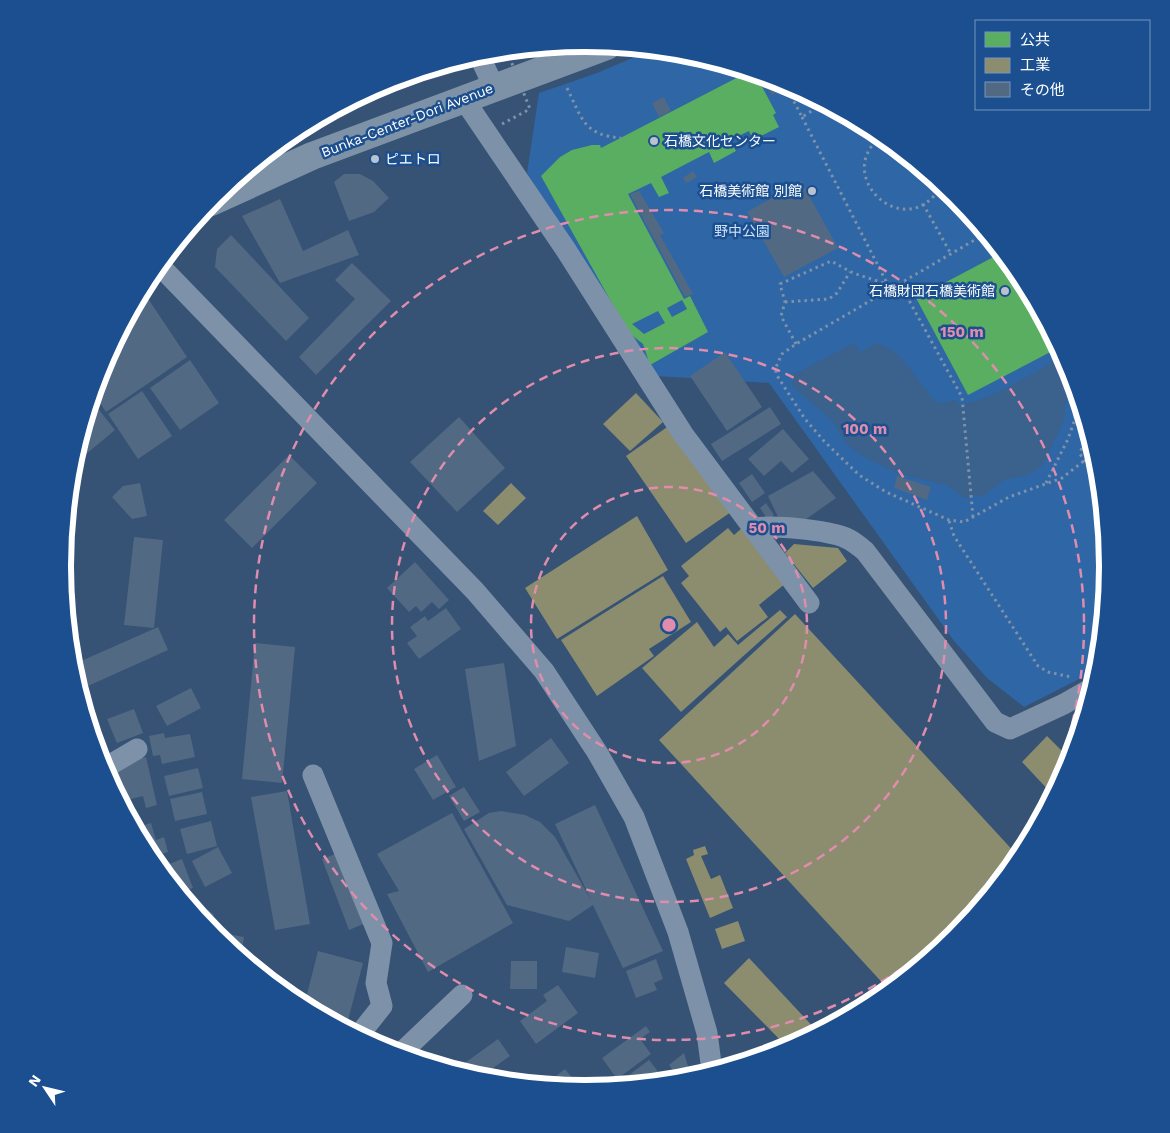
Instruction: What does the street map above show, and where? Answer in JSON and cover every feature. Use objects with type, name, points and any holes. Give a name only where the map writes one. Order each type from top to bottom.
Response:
[{"type":"highway","name":"Bunka-Center-Dori Avenue","points":[[234,192],[312,156],[590,52]]},
{"type":"street","points":[[483,62],[494,87]]},
{"type":"street","points":[[463,98],[566,250],[683,434],[755,528],[809,603]]},
{"type":"street","points":[[165,271],[474,591],[544,670],[597,752],[634,817],[678,932],[707,1033],[711,1065]]},
{"type":"street","points":[[755,528],[768,526],[835,534],[854,542],[865,551],[995,722],[1010,729],[1064,704],[1085,683]]},
{"type":"street","points":[[111,765],[138,749]]},
{"type":"street","points":[[313,774],[382,943],[376,983],[382,1006],[363,1029]]},
{"type":"street","points":[[406,1048],[462,994]]},
{"type":"path","points":[[498,126],[530,109],[509,58]]},
{"type":"path","points":[[568,88],[584,122],[602,136],[621,138]]},
{"type":"path","points":[[792,97],[890,289]]},
{"type":"path","points":[[802,117],[816,108]]},
{"type":"path","points":[[876,143],[869,152],[865,164],[870,188],[878,199],[888,206],[901,209],[914,208],[923,204],[937,193]]},
{"type":"path","points":[[923,204],[950,254]]},
{"type":"path","points":[[979,237],[782,354],[776,367],[779,382],[811,426],[859,475],[903,501],[949,520],[964,522],[1009,497],[1062,478],[1087,460]]},
{"type":"path","points":[[796,344],[781,316],[784,302],[780,284],[831,261],[850,272],[888,284]]},
{"type":"path","points":[[784,302],[828,299],[838,293],[850,272]]},
{"type":"path","points":[[900,283],[962,397],[973,517]]},
{"type":"path","points":[[1046,484],[1068,439],[1075,419],[1074,412]]},
{"type":"path","points":[[1083,442],[1080,454],[1085,462]]},
{"type":"path","points":[[949,520],[954,536],[1038,666],[1048,672],[1085,683]]},
{"type":"green space","name":"野中公園","points":[[638,56],[652,57],[718,70],[782,92],[842,121],[898,159],[948,203],[993,254],[1012,281],[1046,339],[1072,401],[1089,466],[1095,499],[1099,566],[1095,634],[1087,675],[1024,707],[987,678],[954,641],[769,383],[656,376],[590,277],[527,173],[539,93],[597,73]]},
{"type":"shaded area","points":[[854,343],[860,352],[877,343],[894,351],[904,361],[935,402],[941,403],[955,400],[960,404],[986,397],[999,392],[1055,360],[1067,389],[1064,420],[1042,466],[1027,475],[1004,480],[982,497],[977,495],[965,499],[949,486],[897,473],[859,454],[846,444],[833,421],[793,387],[791,376]]},
{"type":"building: 公共","points":[[739,77],[761,84],[776,113],[773,115],[779,127],[753,140],[749,131],[730,140],[736,151],[714,163],[709,152],[661,177],[669,193],[659,197],[651,183],[628,194],[684,299],[690,296],[708,332],[650,365],[643,344],[628,332],[541,176],[560,157],[572,150],[600,145],[601,148]],"holes":[[[682,300],[687,309],[672,317],[667,308]],[[658,311],[665,323],[644,334],[632,324]]]},
{"type":"building: 公共","points":[[995,256],[1030,310],[1052,351],[968,395],[916,298]]},
{"type":"building: 工業","points":[[636,393],[663,422],[630,451],[603,424]]},
{"type":"building: 工業","points":[[670,425],[731,512],[686,543],[626,456]]},
{"type":"building: 工業","points":[[511,483],[526,498],[498,525],[483,511]]},
{"type":"building: 工業","points":[[637,516],[668,570],[557,639],[525,588]]},
{"type":"building: 工業","points":[[728,528],[734,535],[742,528],[786,583],[759,605],[768,617],[737,641],[726,627],[720,632],[681,583],[689,576],[681,566]]},
{"type":"building: 工業","points":[[794,544],[838,548],[847,561],[813,588],[785,553]]},
{"type":"building: 工業","points":[[663,576],[691,622],[649,649],[654,656],[597,696],[561,640]]},
{"type":"building: 工業","points":[[780,610],[787,617],[681,712],[642,668],[697,622],[714,647],[728,634],[738,645]]},
{"type":"building: 工業","points":[[795,614],[1013,850],[993,879],[948,930],[924,953],[884,984],[659,740]]},
{"type":"building: 工業","points":[[1047,736],[1064,753],[1048,790],[1022,762]]},
{"type":"building: 工業","points":[[705,846],[708,854],[701,856],[711,879],[720,875],[733,908],[710,918],[686,859],[694,855],[693,850]]},
{"type":"building: 工業","points":[[738,921],[745,941],[722,949],[715,929]]},
{"type":"building: 工業","points":[[749,958],[813,1027],[781,1041],[724,983]]},
{"type":"building: その他","points":[[767,87],[775,89],[776,92],[772,95]]},
{"type":"building: その他","points":[[664,97],[671,111],[659,117],[652,103]]},
{"type":"building: その他","points":[[693,171],[697,177],[686,183],[683,178]]},
{"type":"building: その他","points":[[344,174],[360,174],[373,181],[389,198],[374,212],[349,221],[334,182]]},
{"type":"building: その他","points":[[801,181],[838,248],[784,277],[747,212]]},
{"type":"building: その他","points":[[639,191],[664,233],[660,235],[693,294],[685,297],[630,194]]},
{"type":"building: その他","points":[[280,199],[303,251],[348,230],[359,255],[280,283],[242,216]]},
{"type":"building: その他","points":[[231,235],[309,318],[286,341],[215,267],[217,249]]},
{"type":"building: その他","points":[[352,263],[391,301],[316,375],[299,357],[355,299],[335,280]]},
{"type":"building: その他","points":[[147,298],[187,357],[106,412],[98,400],[124,339]]},
{"type":"building: その他","points":[[725,352],[762,407],[727,431],[690,376]]},
{"type":"building: その他","points":[[190,360],[219,403],[180,430],[150,388]]},
{"type":"building: その他","points":[[142,391],[172,436],[138,459],[108,414]]},
{"type":"building: その他","points":[[96,407],[115,430],[85,455],[84,454]]},
{"type":"building: その他","points":[[770,407],[781,424],[722,461],[711,444]]},
{"type":"building: その他","points":[[459,417],[505,468],[457,512],[410,462]]},
{"type":"building: その他","points":[[783,429],[809,459],[792,473],[781,461],[764,476],[748,459]]},
{"type":"building: その他","points":[[289,455],[317,483],[252,548],[224,520]]},
{"type":"building: その他","points":[[813,471],[836,498],[802,522],[779,519],[768,496]]},
{"type":"building: その他","points":[[752,474],[765,493],[752,502],[739,483]]},
{"type":"building: その他","points":[[897,476],[931,487],[927,500],[894,488]]},
{"type":"building: その他","points":[[140,483],[147,516],[132,519],[112,497],[123,486]]},
{"type":"building: その他","points":[[766,503],[774,515],[768,520],[760,508]]},
{"type":"building: その他","points":[[134,537],[163,540],[154,628],[124,625]]},
{"type":"building: その他","points":[[415,562],[449,600],[439,609],[432,602],[421,612],[416,606],[409,612],[387,588]]},
{"type":"building: その他","points":[[446,608],[461,629],[419,659],[407,643],[417,636],[410,627],[425,616],[428,621]]},
{"type":"building: その他","points":[[158,627],[168,650],[86,687],[80,661]]},
{"type":"building: その他","points":[[255,643],[295,647],[282,783],[242,779]]},
{"type":"building: その他","points":[[504,663],[516,746],[479,761],[465,669]]},
{"type":"building: その他","points":[[191,688],[201,708],[167,726],[156,706]]},
{"type":"building: その他","points":[[134,709],[143,733],[117,743],[107,719]]},
{"type":"building: その他","points":[[96,724],[106,751],[98,732]]},
{"type":"building: その他","points":[[164,733],[165,738],[190,734],[195,757],[162,764],[160,755],[153,756],[149,736]]},
{"type":"building: その他","points":[[551,738],[569,763],[524,796],[506,772]]},
{"type":"building: その他","points":[[437,755],[456,787],[433,800],[414,769]]},
{"type":"building: その他","points":[[146,757],[157,805],[146,808],[143,796],[127,800],[124,787],[121,788],[112,765]]},
{"type":"building: その他","points":[[198,768],[203,788],[169,796],[164,776]]},
{"type":"building: その他","points":[[464,787],[480,812],[464,821],[449,796]]},
{"type":"building: その他","points":[[287,791],[310,924],[275,930],[251,797]]},
{"type":"building: その他","points":[[202,792],[207,814],[175,821],[170,799]]},
{"type":"building: その他","points":[[595,805],[663,951],[623,968],[593,905],[569,921],[507,905],[464,829],[489,813],[501,811],[525,815],[540,822],[555,837],[591,900],[555,824]]},
{"type":"building: その他","points":[[452,813],[513,923],[428,972],[387,894],[399,891],[377,854]]},
{"type":"building: その他","points":[[211,821],[217,846],[187,854],[180,829]]},
{"type":"building: その他","points":[[151,823],[156,840],[164,837],[168,852],[160,854],[141,826]]},
{"type":"building: その他","points":[[218,847],[232,873],[205,887],[192,861]]},
{"type":"building: その他","points":[[341,852],[368,922],[349,930],[322,859]]},
{"type":"building: その他","points":[[182,859],[193,888],[187,890],[167,865]]},
{"type":"building: その他","points":[[189,893],[214,915],[211,918],[199,905]]},
{"type":"building: その他","points":[[226,934],[244,937],[242,949]]},
{"type":"building: その他","points":[[566,947],[599,953],[595,978],[562,972]]},
{"type":"building: その他","points":[[318,951],[363,963],[348,1022],[306,998]]},
{"type":"building: その他","points":[[656,959],[663,979],[654,983],[657,990],[636,998],[626,971]]},
{"type":"building: その他","points":[[511,961],[537,961],[537,989],[510,989]]},
{"type":"building: その他","points":[[558,985],[578,1013],[536,1044],[520,1021],[547,1001],[543,995]]},
{"type":"building: その他","points":[[646,1026],[650,1032],[640,1039],[651,1054],[617,1079],[602,1058]]},
{"type":"building: その他","points":[[498,1039],[510,1056],[488,1071],[462,1065]]},
{"type":"building: その他","points":[[684,1053],[689,1070],[675,1073],[669,1065]]},
{"type":"building: その他","points":[[649,1060],[660,1075],[652,1076],[624,1079]]},
{"type":"building: その他","points":[[565,1069],[574,1080],[552,1079]]},
{"type":"place","name":"石橋文化センター","points":[[654,141]]},
{"type":"place","name":"ピエトロ","points":[[375,159]]},
{"type":"place","name":"石橋美術館 別館","points":[[812,191]]},
{"type":"place","name":"石橋財団石橋美術館","points":[[1005,291]]}]
